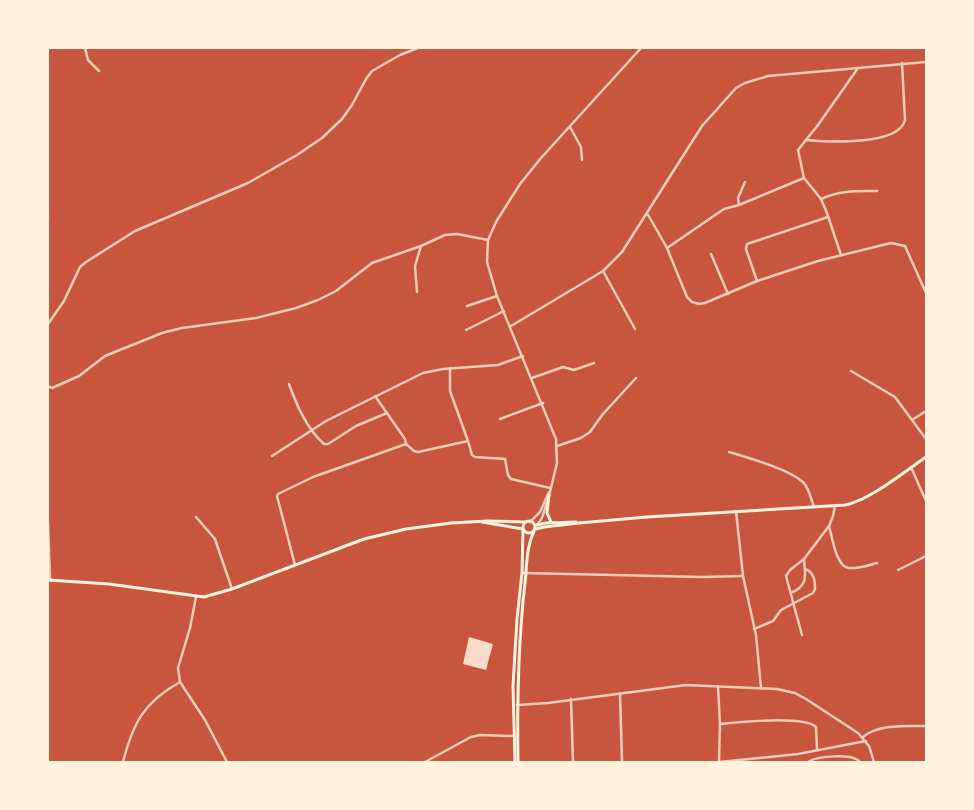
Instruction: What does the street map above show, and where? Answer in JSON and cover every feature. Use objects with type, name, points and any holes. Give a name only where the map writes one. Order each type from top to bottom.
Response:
[{"type":"main road","points":[[479,522],[523,530],[579,523],[736,511],[835,506],[854,503],[862,499],[926,457]]},
{"type":"main road","points":[[550,491],[548,513],[551,522]]},
{"type":"main road","points":[[516,762],[513,686],[517,619],[528,547],[536,528],[551,522],[570,521],[579,523]]},
{"type":"main road","points":[[49,580],[109,584],[196,597],[212,595],[232,589],[364,539],[406,529],[451,523],[479,522],[530,522],[536,528]]},
{"type":"main road","points":[[516,762],[518,658],[524,573],[522,526],[525,522]]},
{"type":"street","points":[[85,48],[88,60],[99,71]]},
{"type":"street","points":[[48,324],[64,301],[80,268],[86,262],[135,231],[248,183],[305,149],[322,138],[342,119],[372,70],[418,48]]},
{"type":"street","points":[[536,528],[542,518],[550,491],[557,463],[557,446],[543,403],[497,296],[486,255],[488,240],[514,192],[541,158],[641,48]]},
{"type":"street","points":[[511,326],[604,271],[622,252],[702,126],[736,88],[745,83],[768,76],[926,62]]},
{"type":"street","points":[[806,140],[823,142],[850,141],[884,136],[898,131],[904,125],[905,120],[902,63]]},
{"type":"street","points":[[841,255],[821,200],[804,178],[798,150],[858,68]]},
{"type":"street","points":[[570,127],[581,147],[582,160]]},
{"type":"street","points":[[667,248],[724,210],[739,206],[804,178]]},
{"type":"street","points":[[739,206],[738,198],[745,182]]},
{"type":"street","points":[[821,200],[830,194],[844,191],[877,191]]},
{"type":"street","points":[[646,213],[667,248],[684,290],[690,301],[694,303],[705,303],[796,267],[891,243],[905,246],[926,293]]},
{"type":"street","points":[[757,281],[746,249],[747,244],[828,217]]},
{"type":"street","points":[[48,386],[52,388],[59,386],[87,371],[105,356],[162,333],[182,328],[256,318],[296,308],[318,300],[336,291],[372,263],[421,246],[444,235],[452,233],[488,240]]},
{"type":"street","points":[[418,292],[415,266],[421,246]]},
{"type":"street","points":[[712,254],[728,294]]},
{"type":"street","points":[[604,271],[635,329]]},
{"type":"street","points":[[467,306],[497,296]]},
{"type":"street","points":[[466,330],[504,311]]},
{"type":"street","points":[[272,456],[311,430],[375,396],[424,373],[450,368],[498,364],[523,356]]},
{"type":"street","points":[[532,378],[563,367],[574,370],[594,363]]},
{"type":"street","points":[[450,368],[450,391],[474,456],[505,459],[508,475],[511,479],[550,491]]},
{"type":"street","points":[[851,371],[895,397],[926,439]]},
{"type":"street","points":[[557,446],[581,438],[590,432],[603,414],[636,378]]},
{"type":"street","points":[[289,384],[298,408],[311,430],[323,443],[328,444],[356,426],[387,413]]},
{"type":"street","points":[[375,396],[405,439],[406,444],[414,451],[418,452],[468,441]]},
{"type":"street","points":[[500,419],[543,403]]},
{"type":"street","points":[[912,420],[926,411]]},
{"type":"street","points":[[296,565],[278,494],[313,477],[406,444]]},
{"type":"street","points":[[729,452],[783,471],[803,482],[814,507]]},
{"type":"street","points":[[911,467],[926,501]]},
{"type":"street","points":[[530,522],[540,512],[550,491]]},
{"type":"street","points":[[802,635],[792,593],[786,578],[787,573],[804,559],[829,526],[835,506]]},
{"type":"street","points":[[736,511],[743,576],[754,629],[761,688]]},
{"type":"street","points":[[196,517],[215,539],[232,589]]},
{"type":"street","points":[[48,522],[49,580]]},
{"type":"street","points":[[829,526],[838,559],[844,566],[849,568],[877,564]]},
{"type":"street","points":[[898,570],[926,556]]},
{"type":"street","points":[[792,593],[802,587],[805,582],[804,559]]},
{"type":"street","points":[[754,629],[773,621],[781,610],[813,593],[815,588],[812,572],[805,569]]},
{"type":"street","points":[[524,573],[702,577],[743,576]]},
{"type":"street","points":[[196,597],[190,628],[178,668],[180,682],[205,720],[228,762]]},
{"type":"street","points":[[123,762],[130,740],[143,711],[158,696],[180,682]]},
{"type":"street","points":[[518,705],[686,684],[778,689],[795,693],[838,719],[863,737],[874,762]]},
{"type":"street","points":[[718,686],[719,762],[771,757],[866,741]]},
{"type":"street","points":[[620,693],[622,762]]},
{"type":"street","points":[[571,699],[573,762]]},
{"type":"street","points":[[720,724],[764,720],[810,723],[816,727],[817,750]]},
{"type":"street","points":[[863,737],[868,732],[880,729],[926,726]]},
{"type":"street","points":[[425,762],[471,737],[487,735],[514,736]]},
{"type":"street","points":[[808,762],[814,758],[826,757],[855,758],[860,762]]},
{"type":"building","points":[[469,637],[493,644],[486,670],[463,664]]}]
